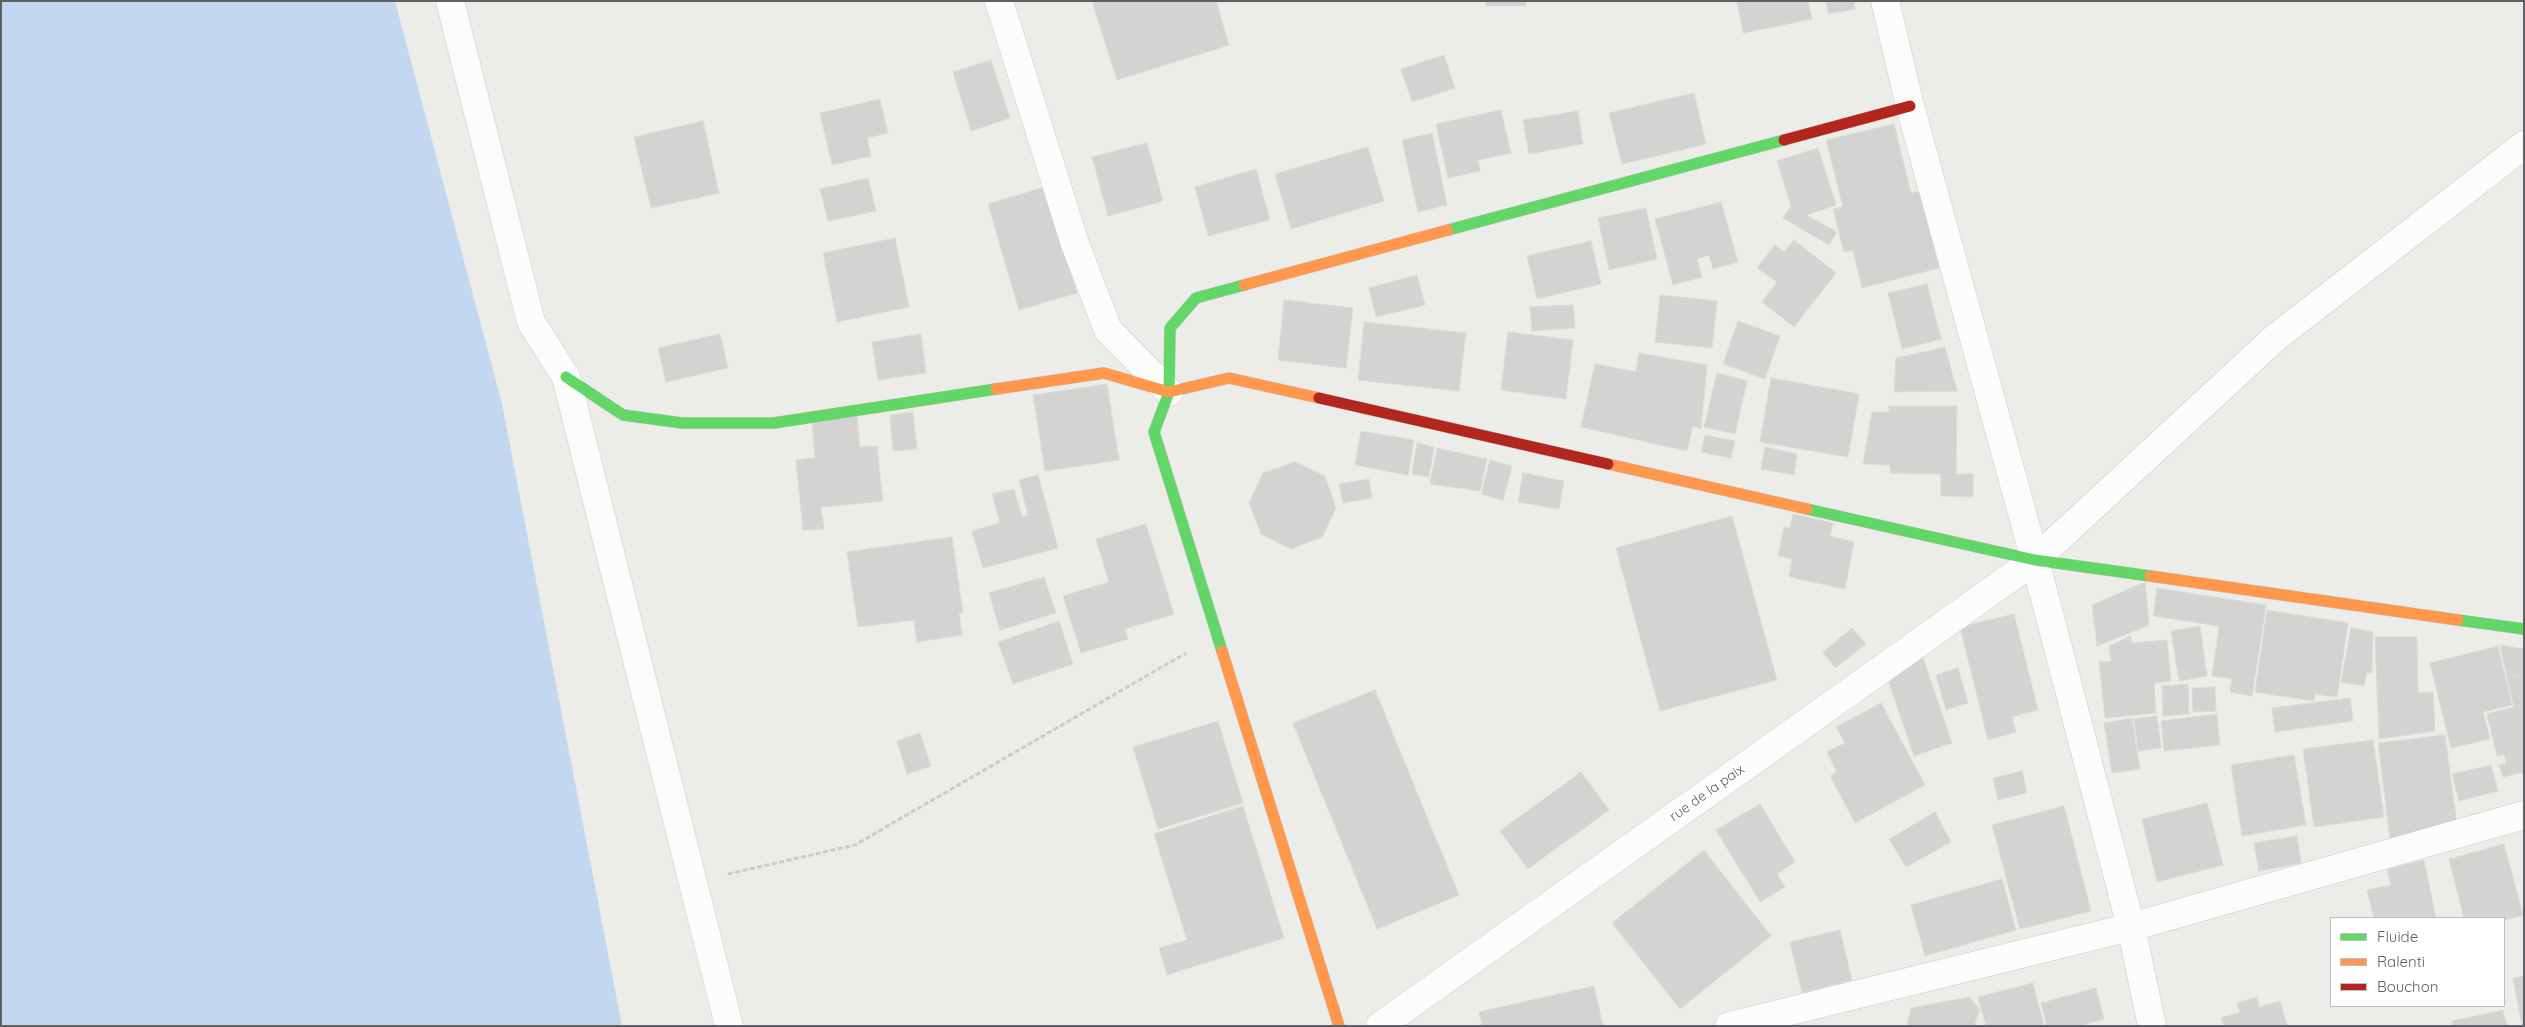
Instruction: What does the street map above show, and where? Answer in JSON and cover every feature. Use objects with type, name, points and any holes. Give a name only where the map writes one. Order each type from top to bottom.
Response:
[{"type":"street","points":[[450,1],[531,322],[566,377],[729,1026]]},
{"type":"street","points":[[999,1],[1075,244],[1108,330],[1169,392]]},
{"type":"street","points":[[1885,1],[1910,106],[2035,560],[2131,927],[2152,1026]]},
{"type":"street","points":[[1339,1026],[1154,432],[1169,392],[1170,328],[1196,298],[1910,106]]},
{"type":"street","name":"rue de la paix","points":[[1380,1026],[2035,560],[2275,338],[2524,145]]},
{"type":"street","points":[[566,377],[623,415],[682,423],[774,423],[1104,373],[1169,392],[1229,378],[2035,560],[2524,629]]},
{"type":"street","points":[[1728,1026],[2131,927],[2524,815]]},
{"type":"path","points":[[693,882],[855,845],[1217,635]]},
{"type":"water","points":[[1,1],[395,1],[502,404],[622,1026],[1,1026]]},
{"type":"building","points":[[1092,1],[1216,1],[1229,45],[1117,80]]},
{"type":"building","points":[[1486,1],[1526,1],[1526,6],[1486,6]]},
{"type":"building","points":[[1737,1],[1808,1],[1812,19],[1743,33]]},
{"type":"building","points":[[1826,1],[1854,1],[1855,9],[1828,14]]},
{"type":"building","points":[[1444,55],[1455,88],[1412,102],[1401,69]]},
{"type":"building","points":[[991,60],[1010,118],[971,131],[953,72]]},
{"type":"building","points":[[1694,93],[1706,144],[1622,164],[1609,113]]},
{"type":"building","points":[[880,99],[888,133],[867,138],[871,156],[832,165],[820,113]]},
{"type":"building","points":[[1501,110],[1511,153],[1478,160],[1480,171],[1448,178],[1436,124]]},
{"type":"building","points":[[1578,111],[1583,144],[1529,154],[1523,120]]},
{"type":"building","points":[[703,121],[719,193],[651,208],[634,137]]},
{"type":"building","points":[[1894,124],[1911,193],[1920,191],[1939,268],[1862,288],[1853,250],[1844,252],[1833,209],[1843,207],[1826,140]]},
{"type":"building","points":[[1432,133],[1447,205],[1418,212],[1402,140]]},
{"type":"building","points":[[1147,143],[1163,201],[1108,216],[1092,157]]},
{"type":"building","points":[[1368,147],[1384,201],[1291,229],[1275,174]]},
{"type":"building","points":[[1818,148],[1836,205],[1806,215],[1837,232],[1829,245],[1783,218],[1791,206],[1777,161]]},
{"type":"building","points":[[1256,169],[1270,220],[1208,236],[1195,187]]},
{"type":"building","points":[[868,178],[876,211],[828,221],[820,189]]},
{"type":"building","points":[[1045,187],[1077,293],[1019,310],[988,204]]},
{"type":"building","points":[[1721,202],[1738,262],[1713,269],[1709,255],[1697,259],[1702,277],[1673,285],[1655,219]]},
{"type":"building","points":[[1646,208],[1657,259],[1609,270],[1598,218]]},
{"type":"building","points":[[895,238],[909,307],[837,322],[823,253]]},
{"type":"building","points":[[1794,240],[1836,273],[1794,327],[1762,302],[1777,282],[1757,268],[1775,245],[1784,252]]},
{"type":"building","points":[[1591,241],[1601,284],[1537,299],[1527,256]]},
{"type":"building","points":[[1417,275],[1425,305],[1376,317],[1369,288]]},
{"type":"building","points":[[1927,284],[1941,339],[1902,349],[1888,293]]},
{"type":"building","points":[[1660,295],[1717,301],[1712,348],[1655,342]]},
{"type":"building","points":[[1284,300],[1353,308],[1346,368],[1278,360]]},
{"type":"building","points":[[1573,305],[1575,328],[1532,331],[1530,307]]},
{"type":"building","points":[[1738,321],[1780,336],[1765,379],[1723,364]]},
{"type":"building","points":[[1364,322],[1466,333],[1459,391],[1358,380]]},
{"type":"building","points":[[1508,332],[1573,340],[1566,399],[1501,390]]},
{"type":"building","points":[[720,334],[728,368],[666,382],[658,348]]},
{"type":"building","points":[[921,334],[926,373],[878,380],[872,342]]},
{"type":"building","points":[[1945,347],[1957,391],[1894,392],[1896,358]]},
{"type":"building","points":[[1639,353],[1707,365],[1701,429],[1693,426],[1687,451],[1581,427],[1595,364],[1636,372]]},
{"type":"building","points":[[1717,373],[1747,381],[1735,434],[1704,427]]},
{"type":"building","points":[[1771,378],[1859,394],[1848,457],[1760,442]]},
{"type":"building","points":[[1107,384],[1119,460],[1045,471],[1033,395]]},
{"type":"building","points":[[1889,406],[1957,406],[1956,474],[1973,474],[1973,497],[1941,496],[1941,474],[1890,473],[1890,465],[1863,464],[1872,412],[1889,412]]},
{"type":"building","points":[[913,412],[917,449],[893,451],[890,415]]},
{"type":"building","points":[[857,417],[860,447],[877,446],[883,501],[821,507],[824,529],[803,530],[796,460],[815,458],[812,421]]},
{"type":"building","points":[[1361,431],[1414,440],[1408,475],[1355,465]]},
{"type":"building","points":[[1705,435],[1735,441],[1731,458],[1701,452]]},
{"type":"building","points":[[1417,443],[1434,447],[1429,477],[1412,474]]},
{"type":"building","points":[[1765,447],[1797,454],[1794,475],[1761,469]]},
{"type":"building","points":[[1437,448],[1487,459],[1480,491],[1430,484]]},
{"type":"building","points":[[1490,460],[1512,466],[1503,500],[1481,494]]},
{"type":"building","points":[[1295,462],[1325,476],[1336,508],[1322,537],[1291,549],[1261,534],[1249,503],[1263,473]]},
{"type":"building","points":[[1523,473],[1564,481],[1559,509],[1518,502]]},
{"type":"building","points":[[1038,475],[1058,548],[983,568],[972,531],[1000,523],[992,494],[1014,489],[1022,517],[1028,515],[1019,480]]},
{"type":"building","points":[[1369,479],[1372,498],[1343,503],[1339,484]]},
{"type":"building","points":[[1793,514],[1833,523],[1830,536],[1854,542],[1845,589],[1789,577],[1792,559],[1778,556],[1784,527],[1790,528]]},
{"type":"building","points":[[1732,516],[1777,680],[1660,711],[1616,548]]},
{"type":"building","points":[[1146,524],[1174,614],[1125,629],[1128,639],[1081,653],[1063,596],[1109,582],[1096,539]]},
{"type":"building","points":[[952,537],[963,613],[959,613],[962,635],[917,642],[914,620],[858,627],[847,552]]},
{"type":"building","points":[[1044,577],[1056,613],[1000,630],[989,593]]},
{"type":"building","points":[[2145,582],[2149,625],[2097,646],[2092,605]]},
{"type":"building","points":[[2157,588],[2266,605],[2252,696],[2230,692],[2232,679],[2212,676],[2219,626],[2153,616]]},
{"type":"building","points":[[2267,610],[2348,623],[2337,697],[2315,694],[2314,701],[2255,692]]},
{"type":"building","points":[[2014,614],[2038,710],[2012,717],[2016,732],[1988,740],[1960,627]]},
{"type":"building","points":[[1059,621],[1073,664],[1013,684],[998,642]]},
{"type":"building","points":[[2200,626],[2207,676],[2179,681],[2171,631]]},
{"type":"building","points":[[1852,628],[1866,644],[1835,668],[1823,652]]},
{"type":"building","points":[[2351,628],[2373,632],[2372,673],[2367,672],[2364,686],[2341,682]]},
{"type":"building","points":[[2131,636],[2132,643],[2167,640],[2171,681],[2154,683],[2156,713],[2105,718],[2099,662],[2111,661],[2109,646]]},
{"type":"building","points":[[2375,637],[2417,637],[2418,693],[2433,692],[2435,731],[2379,739]]},
{"type":"building","points":[[2500,645],[2524,649],[2524,674],[2507,678]]},
{"type":"building","points":[[2498,646],[2512,705],[2483,712],[2490,739],[2451,748],[2430,663]]},
{"type":"building","points":[[1923,658],[1952,743],[1914,756],[1885,671]]},
{"type":"building","points":[[1958,668],[1968,703],[1946,710],[1936,675]]},
{"type":"building","points":[[2524,674],[2524,772],[2503,777],[2499,765],[2506,763],[2504,754],[2497,756],[2487,714],[2514,707],[2507,678]]},
{"type":"building","points":[[2188,684],[2189,714],[2163,716],[2162,686]]},
{"type":"building","points":[[2215,687],[2216,711],[2193,712],[2192,688]]},
{"type":"building","points":[[1375,690],[1459,895],[1377,929],[1293,723]]},
{"type":"building","points":[[2350,698],[2353,721],[2275,732],[2272,708]]},
{"type":"building","points":[[1881,703],[1925,785],[1855,823],[1830,776],[1837,772],[1827,752],[1845,743],[1836,727]]},
{"type":"building","points":[[2217,714],[2220,745],[2164,751],[2161,721]]},
{"type":"building","points":[[2157,716],[2161,748],[2138,751],[2134,719]]},
{"type":"building","points":[[2132,718],[2140,769],[2112,773],[2104,723]]},
{"type":"building","points":[[1218,721],[1243,803],[1158,829],[1133,747]]},
{"type":"building","points":[[920,733],[931,766],[907,774],[897,741]]},
{"type":"building","points":[[2445,735],[2458,832],[2391,847],[2378,743]]},
{"type":"building","points":[[2373,740],[2384,817],[2314,827],[2303,749]]},
{"type":"building","points":[[2294,755],[2306,825],[2242,836],[2231,765]]},
{"type":"building","points":[[2491,765],[2498,791],[2459,801],[2452,774]]},
{"type":"building","points":[[2022,771],[2027,793],[1998,800],[1993,778]]},
{"type":"building","points":[[1581,772],[1609,810],[1528,869],[1500,831]]},
{"type":"building","points":[[2207,803],[2223,865],[2157,882],[2142,819]]},
{"type":"building","points":[[1760,804],[1795,862],[1777,874],[1785,887],[1760,902],[1716,830]]},
{"type":"building","points":[[1243,806],[1284,938],[1167,975],[1159,948],[1187,940],[1154,834]]},
{"type":"building","points":[[2064,806],[2091,911],[2020,929],[1992,825]]},
{"type":"building","points":[[1935,812],[1951,842],[1906,867],[1889,839]]},
{"type":"building","points":[[2297,836],[2301,863],[2259,871],[2254,843]]},
{"type":"building","points":[[2504,844],[2523,915],[2505,920],[2505,917],[2464,917],[2449,859]]},
{"type":"building","points":[[1704,850],[1771,936],[1680,1009],[1612,923]]},
{"type":"building","points":[[2424,860],[2436,917],[2374,917],[2367,890],[2391,885],[2387,869]]},
{"type":"building","points":[[2002,879],[2016,930],[1925,956],[1911,905]]},
{"type":"building","points":[[1840,930],[1852,980],[1802,993],[1790,942]]},
{"type":"building","points":[[2524,976],[2524,1026],[2522,1026],[2513,978]]},
{"type":"building","points":[[2033,983],[2044,1026],[1986,1026],[1978,997]]},
{"type":"building","points":[[1594,986],[1603,1026],[1482,1026],[1479,1012]]},
{"type":"building","points":[[2096,988],[2104,1019],[2080,1026],[2047,1026],[2041,1003]]},
{"type":"building","points":[[1969,997],[1980,1010],[1974,1026],[1907,1026],[1911,1008]]},
{"type":"building","points":[[2257,997],[2259,1007],[2280,1001],[2287,1026],[2224,1026],[2221,1018],[2240,1012],[2237,1003]]},
{"type":"building","points":[[2503,1010],[2507,1026],[2454,1026],[2452,1021]]},
{"type":"traffic: fast","points":[[1448,230],[1784,140]]},
{"type":"traffic: fast","points":[[1222,651],[1154,432],[1169,392],[1170,328],[1196,298],[1244,285]]},
{"type":"traffic: fast","points":[[566,377],[623,415],[682,423],[774,423],[996,389]]},
{"type":"traffic: fast","points":[[1807,509],[2035,560],[2150,576]]},
{"type":"traffic: fast","points":[[2458,620],[2524,629]]},
{"type":"traffic: slow","points":[[1244,285],[1448,230]]},
{"type":"traffic: slow","points":[[996,389],[1104,373],[1169,392],[1229,378],[1319,398]]},
{"type":"traffic: slow","points":[[1608,464],[1807,509]]},
{"type":"traffic: slow","points":[[2150,576],[2458,620]]},
{"type":"traffic: slow","points":[[1222,651],[1339,1026]]},
{"type":"traffic: jam","points":[[1784,140],[1910,106]]},
{"type":"traffic: jam","points":[[1319,398],[1608,464]]}]
